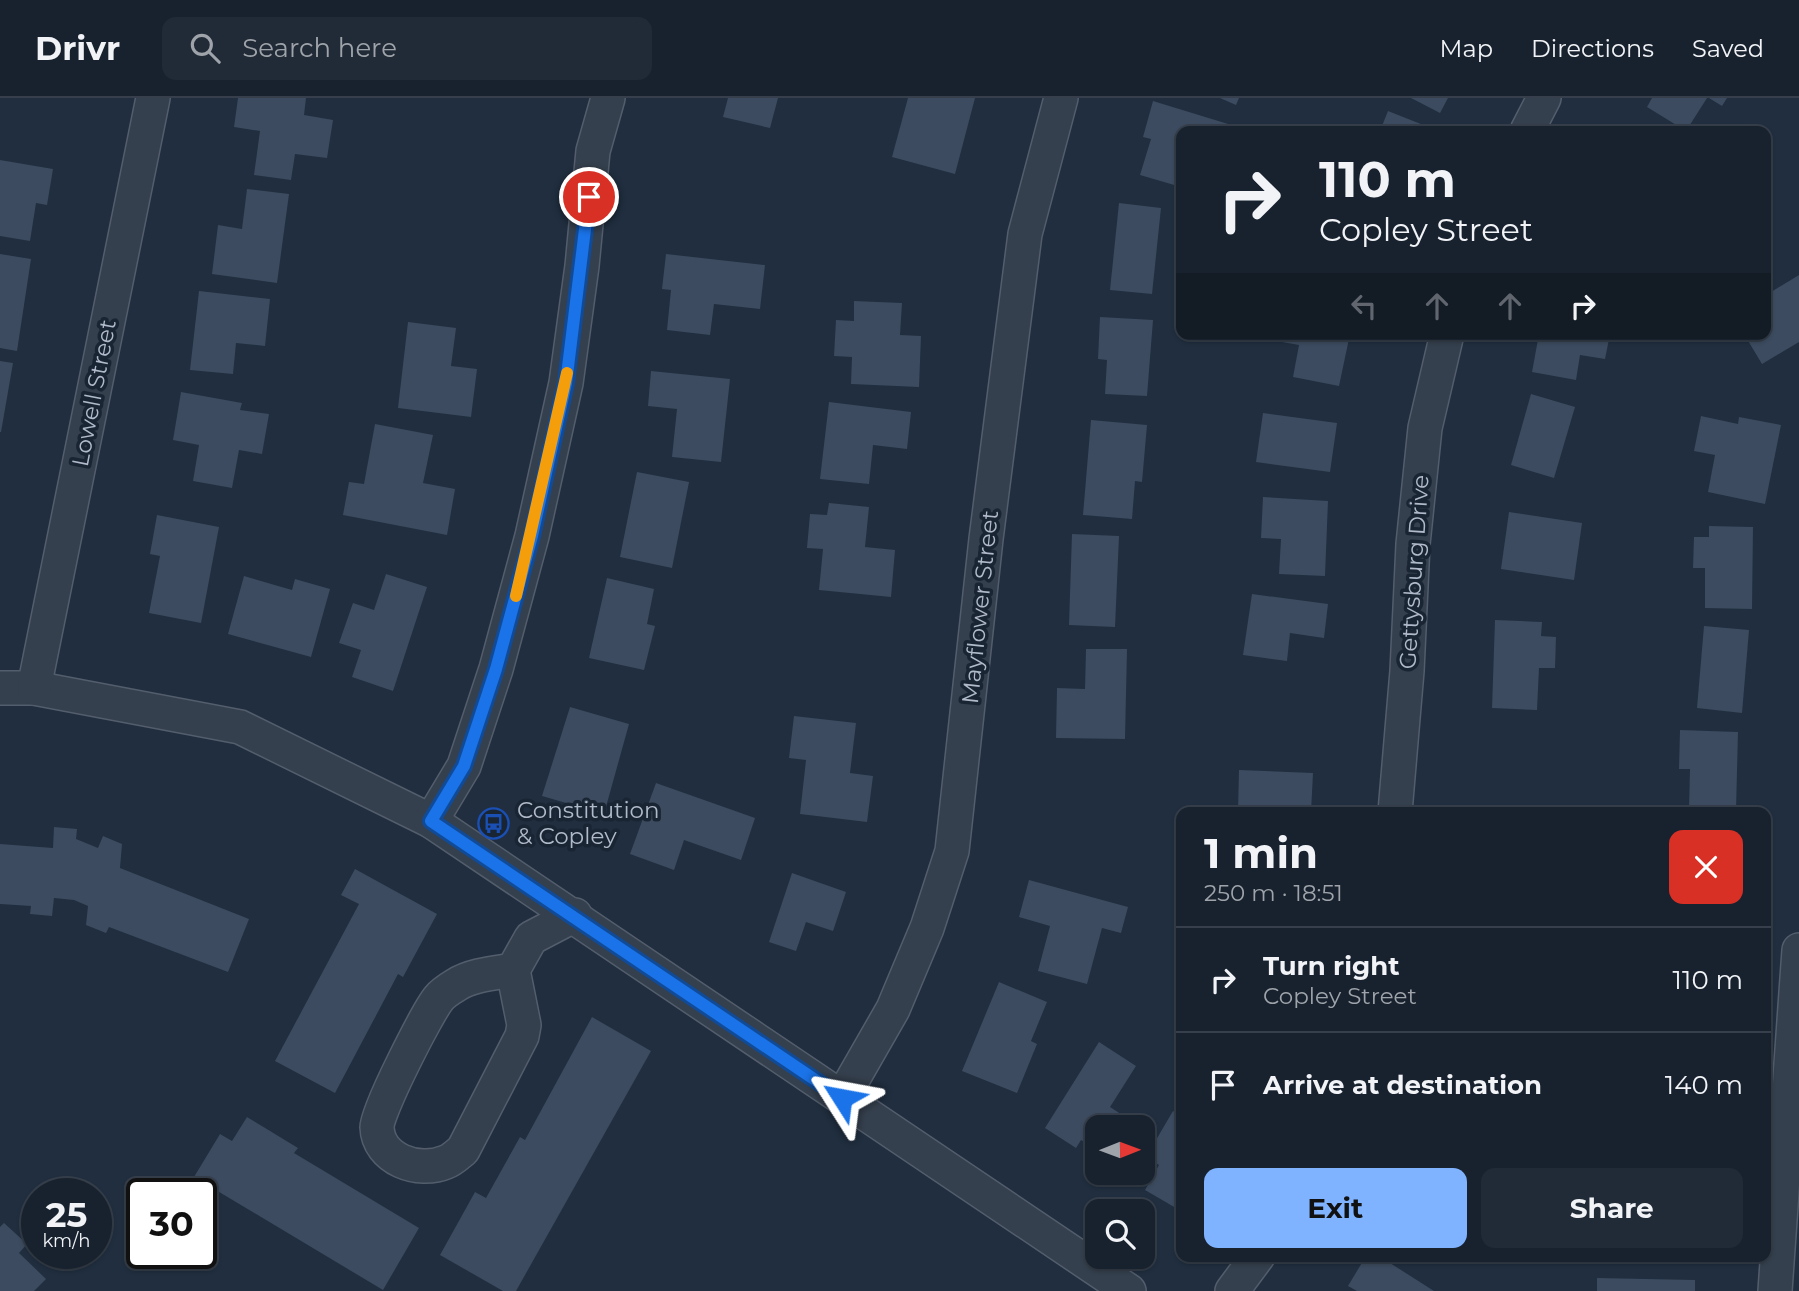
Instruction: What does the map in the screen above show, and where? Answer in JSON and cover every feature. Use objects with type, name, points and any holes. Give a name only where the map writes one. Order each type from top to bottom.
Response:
[{"type":"street","name":"Lowell Street","points":[[34,688],[153,98]]},
{"type":"street","points":[[431,821],[464,766],[496,669],[532,536],[566,383],[582,266],[593,151],[608,98]]},
{"type":"street","name":"Mayflower Street","points":[[842,1098],[893,1009],[927,928],[953,851],[986,539],[1025,234],[1061,98]]},
{"type":"street","points":[[1530,126],[1544,98]]},
{"type":"street","name":"Gettysburg Drive","points":[[1395,807],[1418,492],[1425,428],[1446,340]]},
{"type":"street","points":[[0,688],[34,688],[240,727],[431,821],[575,915],[1129,1291]]},
{"type":"street","points":[[513,970],[458,984],[439,998],[389,1088],[376,1123],[378,1140],[388,1154],[417,1166],[432,1166],[447,1162],[463,1150],[523,1036],[524,1025],[513,970],[531,939],[575,915]]},
{"type":"street","points":[[1776,1291],[1799,950]]},
{"type":"street","points":[[1232,1291],[1254,1262]]},
{"type":"building","points":[[238,98],[306,98],[304,115],[333,120],[327,158],[295,154],[291,180],[254,175],[260,131],[234,127]]},
{"type":"building","points":[[728,98],[778,98],[770,128],[723,117]]},
{"type":"building","points":[[908,98],[975,98],[955,174],[892,157]]},
{"type":"building","points":[[1220,98],[1239,98],[1236,105]]},
{"type":"building","points":[[1411,98],[1448,98],[1440,113]]},
{"type":"building","points":[[1652,98],[1707,98],[1689,126],[1678,126],[1647,107]]},
{"type":"building","points":[[1709,98],[1727,98],[1722,106]]},
{"type":"building","points":[[1153,101],[1235,126],[1176,126],[1176,186],[1140,175],[1151,139],[1143,137]]},
{"type":"building","points":[[1388,111],[1426,126],[1382,126]]},
{"type":"building","points":[[0,160],[53,169],[47,205],[36,203],[30,241],[0,236]]},
{"type":"building","points":[[247,189],[289,194],[277,283],[212,274],[218,225],[242,229]]},
{"type":"building","points":[[1119,203],[1161,208],[1152,294],[1110,290]]},
{"type":"building","points":[[0,254],[31,259],[17,351],[0,348]]},
{"type":"building","points":[[666,254],[765,265],[760,309],[714,304],[710,335],[667,330],[671,290],[662,289]]},
{"type":"building","points":[[1799,275],[1799,342],[1762,364],[1748,340],[1771,340],[1771,292]]},
{"type":"building","points":[[199,291],[270,299],[265,346],[236,343],[233,374],[190,370]]},
{"type":"building","points":[[854,301],[902,303],[900,335],[921,336],[919,387],[851,384],[852,357],[834,356],[836,320],[854,321]]},
{"type":"building","points":[[1100,317],[1153,320],[1147,396],[1105,394],[1107,360],[1098,359]]},
{"type":"building","points":[[408,322],[456,328],[451,366],[477,369],[471,417],[398,408]]},
{"type":"building","points":[[1349,340],[1339,386],[1293,377],[1299,345],[1282,342]]},
{"type":"building","points":[[1538,340],[1609,340],[1605,359],[1580,355],[1576,380],[1532,372]]},
{"type":"building","points":[[0,361],[13,363],[1,432],[0,432]]},
{"type":"building","points":[[651,371],[730,379],[721,462],[672,457],[677,409],[648,406]]},
{"type":"building","points":[[181,392],[242,403],[240,410],[269,414],[262,454],[239,450],[232,488],[193,481],[199,445],[173,440]]},
{"type":"building","points":[[1531,394],[1575,407],[1554,478],[1511,465]]},
{"type":"building","points":[[829,402],[911,412],[907,449],[873,445],[869,484],[820,479]]},
{"type":"building","points":[[1263,413],[1337,423],[1330,472],[1256,462]]},
{"type":"building","points":[[1701,416],[1738,424],[1739,417],[1781,425],[1765,504],[1708,492],[1715,455],[1694,451]]},
{"type":"building","points":[[1091,420],[1147,425],[1142,482],[1135,481],[1132,519],[1083,515]]},
{"type":"building","points":[[375,424],[433,435],[423,483],[455,489],[447,535],[343,515],[349,482],[364,484]]},
{"type":"building","points":[[637,472],[689,482],[672,568],[620,557]]},
{"type":"building","points":[[1263,497],[1328,501],[1325,576],[1279,574],[1281,539],[1261,538]]},
{"type":"building","points":[[829,503],[869,507],[865,547],[895,550],[891,597],[819,590],[823,549],[807,548],[810,514],[827,515]]},
{"type":"building","points":[[1509,512],[1582,523],[1574,580],[1501,569]]},
{"type":"building","points":[[157,515],[219,527],[201,623],[149,613],[160,556],[150,554]]},
{"type":"building","points":[[1709,526],[1753,527],[1752,609],[1705,608],[1705,568],[1693,568],[1694,537],[1709,537]]},
{"type":"building","points":[[1072,534],[1119,536],[1115,627],[1069,625]]},
{"type":"building","points":[[386,574],[427,587],[393,691],[352,677],[361,650],[339,643],[353,603],[374,610]]},
{"type":"building","points":[[244,576],[292,590],[295,579],[330,589],[311,657],[228,634]]},
{"type":"building","points":[[607,578],[654,589],[647,624],[655,626],[644,670],[589,658]]},
{"type":"building","points":[[1252,594],[1328,604],[1324,638],[1290,633],[1287,661],[1243,655]]},
{"type":"building","points":[[1495,620],[1542,622],[1541,636],[1556,637],[1555,668],[1539,668],[1537,710],[1492,708]]},
{"type":"building","points":[[1704,626],[1749,630],[1742,713],[1697,708]]},
{"type":"building","points":[[1086,649],[1127,649],[1125,739],[1056,738],[1057,688],[1085,689]]},
{"type":"building","points":[[570,707],[629,724],[604,814],[542,796]]},
{"type":"building","points":[[794,716],[856,723],[850,773],[873,776],[867,822],[800,814],[806,760],[789,758]]},
{"type":"building","points":[[1680,730],[1738,732],[1736,807],[1689,807],[1690,769],[1679,769]]},
{"type":"building","points":[[1239,770],[1313,773],[1311,807],[1238,807]]},
{"type":"building","points":[[656,783],[755,818],[741,860],[684,840],[674,870],[630,854]]},
{"type":"building","points":[[54,827],[77,829],[76,839],[98,848],[103,836],[122,844],[120,868],[249,919],[228,972],[109,927],[106,933],[86,925],[88,906],[74,900],[54,898],[52,916],[30,914],[31,906],[0,904],[0,844],[53,848]]},
{"type":"building","points":[[355,869],[437,914],[403,977],[398,974],[335,1093],[275,1061],[359,904],[341,895]]},
{"type":"building","points":[[792,873],[846,892],[833,931],[806,922],[796,951],[769,942]]},
{"type":"building","points":[[1029,880],[1128,907],[1121,933],[1102,928],[1087,984],[1038,971],[1050,926],[1019,917]]},
{"type":"building","points":[[999,982],[1047,1002],[1031,1041],[1037,1044],[1017,1093],[962,1071]]},
{"type":"building","points":[[592,1017],[651,1051],[516,1291],[503,1291],[440,1255],[475,1192],[486,1198],[520,1137],[525,1140]]},
{"type":"building","points":[[1099,1042],[1136,1066],[1110,1107],[1122,1115],[1085,1115],[1085,1142],[1081,1140],[1076,1148],[1045,1128]]},
{"type":"building","points":[[1173,1111],[1176,1113],[1176,1208],[1145,1190],[1148,1185],[1155,1185],[1155,1172],[1159,1165],[1155,1163],[1155,1142]]},
{"type":"building","points":[[247,1117],[298,1148],[294,1153],[419,1228],[383,1290],[217,1191],[217,1178],[194,1177],[220,1134],[232,1141]]},
{"type":"building","points":[[4,1223],[21,1239],[21,1269],[36,1269],[46,1279],[34,1291],[0,1291],[0,1227]]},
{"type":"building","points":[[1362,1262],[1388,1262],[1434,1291],[1357,1291],[1348,1286]]},
{"type":"building","points":[[1597,1278],[1695,1280],[1695,1291],[1597,1291]]},
{"type":"slow traffic","points":[[516,596],[532,536],[567,373]]},
{"type":"place","name":"Constitution & Copley","points":[[494,823]]},
{"type":"route","points":[[589,197],[566,383],[532,536],[496,669],[464,766],[431,821],[575,915],[842,1098]]}]
